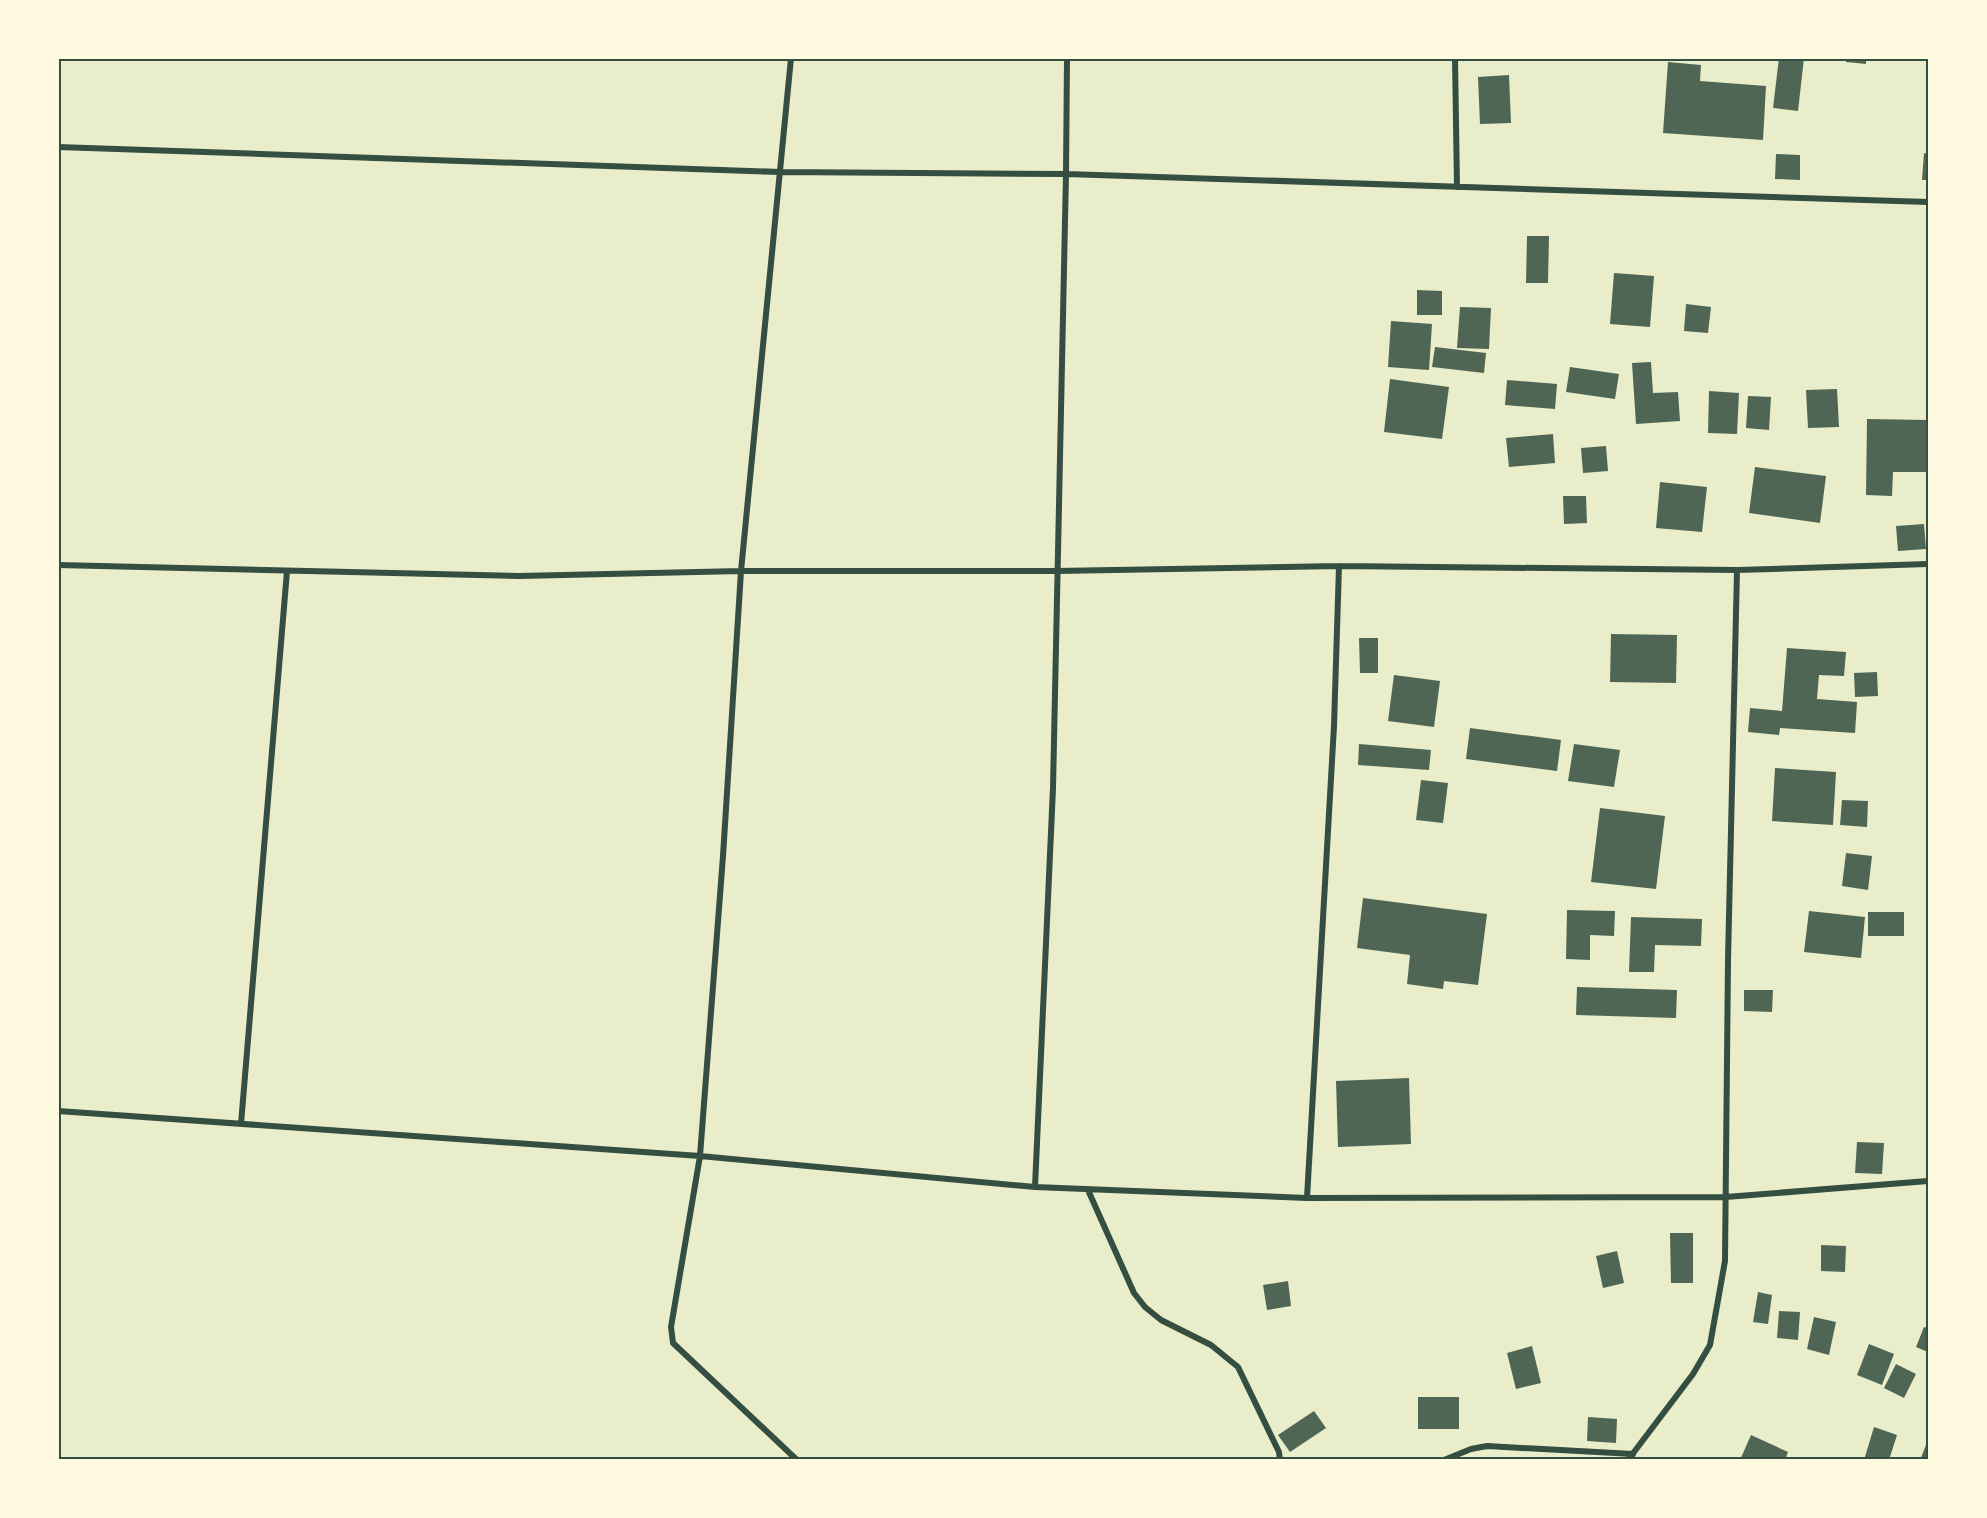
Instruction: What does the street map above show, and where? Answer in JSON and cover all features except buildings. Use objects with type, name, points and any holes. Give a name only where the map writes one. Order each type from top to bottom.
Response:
[{"type":"street","points":[[791,58],[741,571],[723,856],[700,1156],[672,1327],[672,1343],[797,1460]]},
{"type":"street","points":[[1035,1187],[1053,788],[1067,58]]},
{"type":"street","points":[[1455,58],[1457,187]]},
{"type":"street","points":[[58,147],[780,172],[1066,174],[1929,202]]},
{"type":"street","points":[[58,565],[519,576],[741,571],[1056,571],[1339,566],[1737,570],[1929,564]]},
{"type":"street","points":[[1307,1198],[1333,750],[1339,566]]},
{"type":"street","points":[[1444,1460],[1471,1449],[1487,1446],[1630,1457],[1693,1374],[1710,1345],[1725,1261],[1728,960],[1737,570]]},
{"type":"street","points":[[241,1124],[287,572]]},
{"type":"street","points":[[58,1111],[700,1156],[1088,1190],[1307,1198],[1726,1197],[1929,1181]]},
{"type":"street","points":[[1088,1190],[1134,1293],[1145,1307],[1161,1320],[1212,1345],[1238,1367],[1279,1452],[1280,1460]]}]
